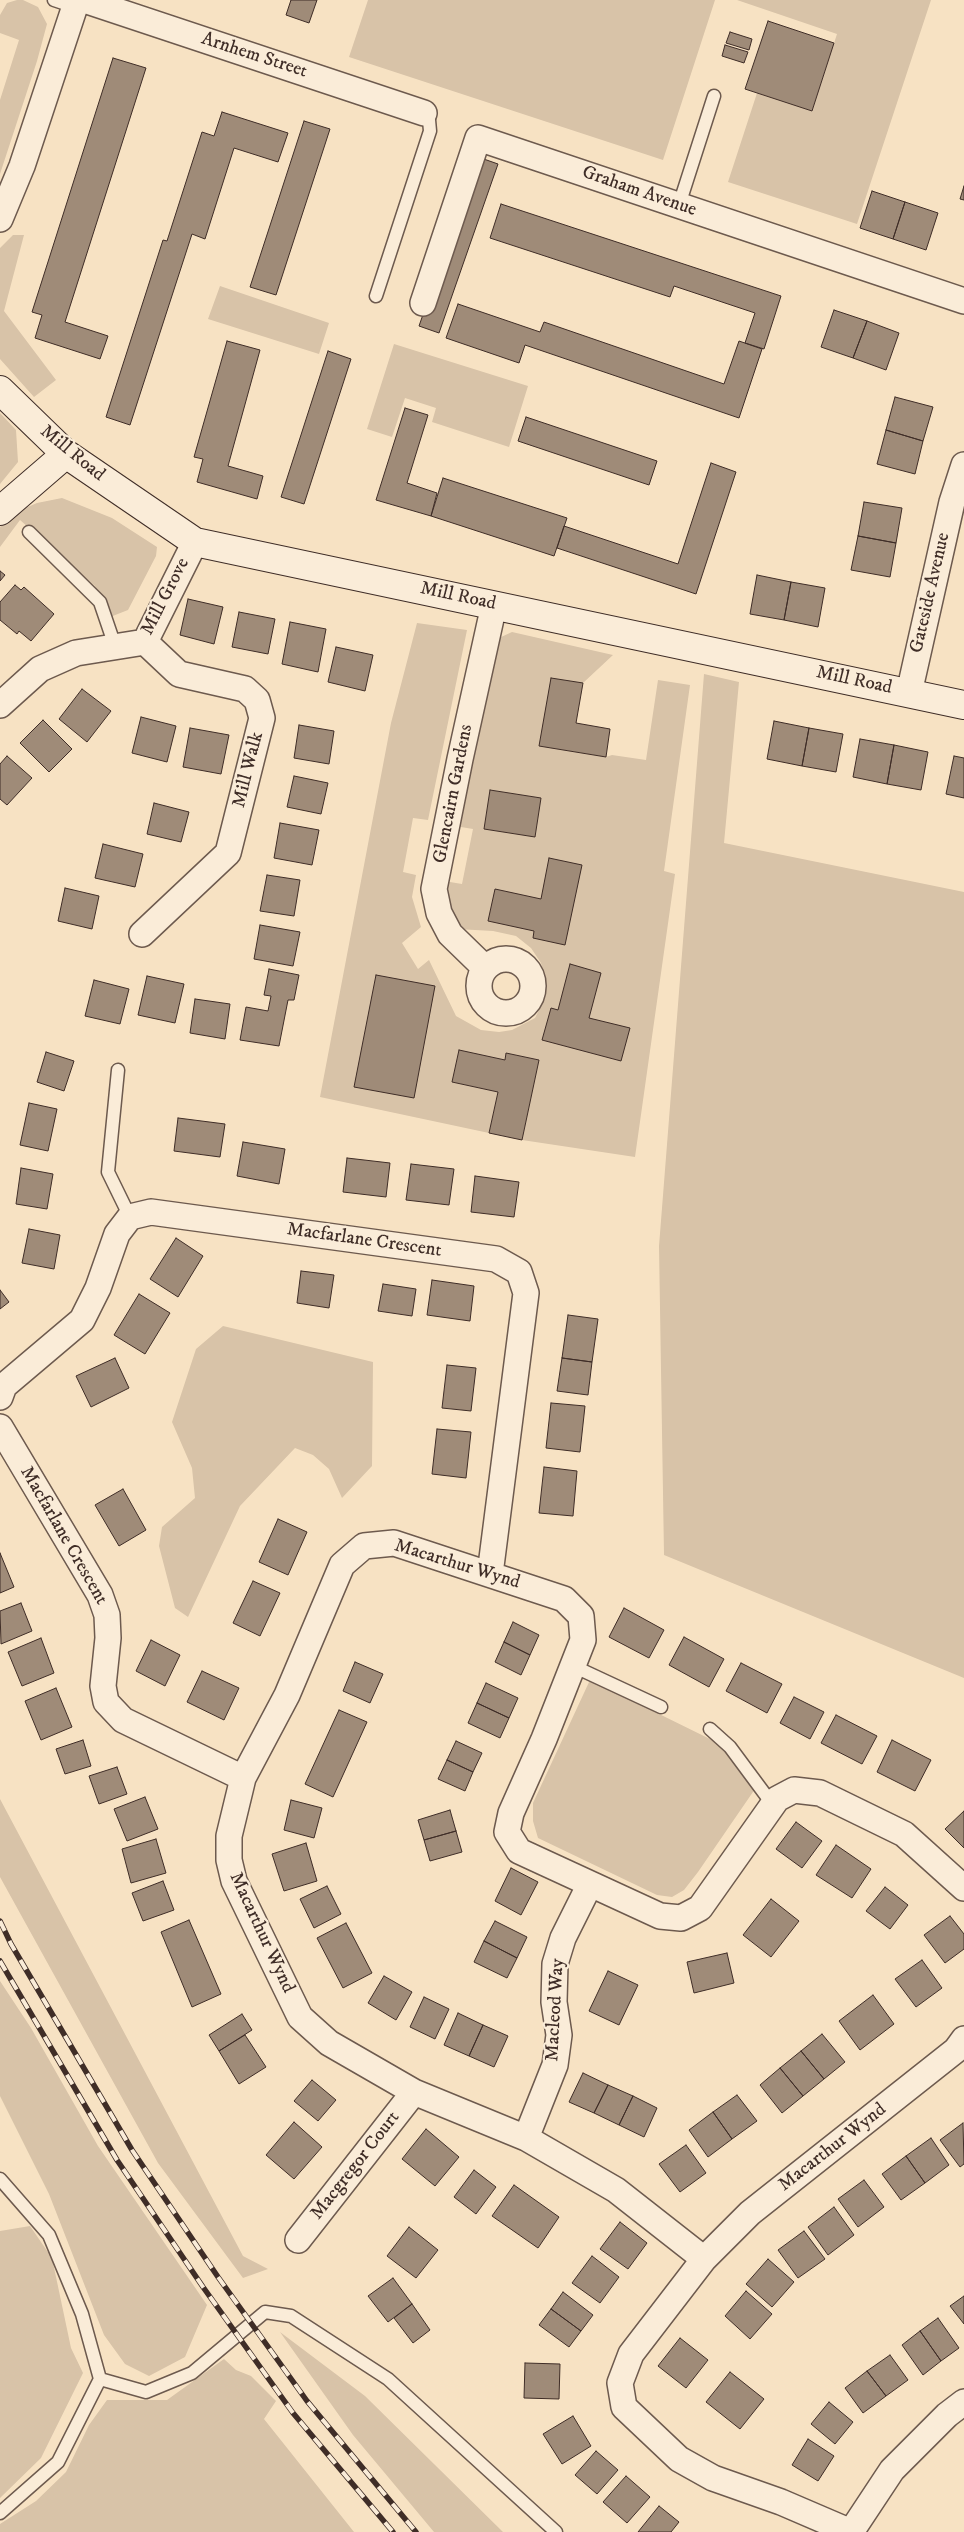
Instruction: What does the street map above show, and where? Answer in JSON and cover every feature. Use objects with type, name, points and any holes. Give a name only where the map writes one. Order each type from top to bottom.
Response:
[{"type":"street","name":"Arnhem Street","points":[[0,219],[22,166],[72,2],[424,113]]},
{"type":"street","name":"Graham Avenue","points":[[423,303],[478,138],[964,302]]},
{"type":"street","name":"Mill Road","points":[[0,390],[66,454],[194,542],[964,705]]},
{"type":"street","points":[[0,511],[66,454]]},
{"type":"street","name":"Gateside Avenue","points":[[909,692],[952,502],[964,466]]},
{"type":"street","name":"Mill Grove","points":[[0,705],[40,669],[76,653],[145,642],[194,542]]},
{"type":"street","name":"Glencairn Gardens","points":[[485,968],[450,934],[439,913],[434,889],[494,605]]},
{"type":"street","name":"Mill Walk","points":[[142,934],[228,853],[262,718],[257,700],[245,689],[179,674],[145,642]]},
{"type":"street","name":"Macfarlane Crescent","points":[[130,1217],[151,1212],[496,1259],[519,1272],[526,1293],[490,1574]]},
{"type":"street","points":[[0,1397],[4,1386],[82,1320],[98,1288],[117,1234],[130,1217]]},
{"type":"street","name":"Macfarlane Crescent","points":[[0,1427],[100,1595],[107,1615],[108,1638],[102,1686],[106,1702],[123,1720],[243,1778]]},
{"type":"street","name":"Macarthur Wynd","points":[[704,2259],[616,2190],[526,2138],[414,2092],[329,2043],[300,2016],[232,1874],[229,1860],[229,1836],[243,1778],[287,1695],[342,1565],[364,1546],[394,1543],[564,1599],[581,1616],[583,1640],[511,1813],[506,1832],[518,1851],[660,1916],[681,1918],[700,1908],[777,1799],[794,1790],[820,1793],[904,1834],[964,1888]]},
{"type":"street","name":"Macleod Way","points":[[526,2138],[555,2065],[558,2035],[554,2002],[555,1964],[563,1938],[590,1884]]},
{"type":"street","name":"Macarthur Wynd","points":[[851,2532],[781,2502],[713,2478],[680,2458],[624,2407],[620,2383],[631,2354],[704,2259],[750,2213],[956,2050],[964,2039]]},
{"type":"street","name":"Macgregor Court","points":[[298,2240],[414,2092]]},
{"type":"street","points":[[851,2532],[892,2470],[946,2415],[964,2402]]},
{"type":"lane","points":[[679,205],[714,96]]},
{"type":"lane","points":[[376,296],[430,131],[429,120],[424,113]]},
{"type":"lane","points":[[29,532],[100,602],[115,646]]},
{"type":"lane","points":[[118,1070],[108,1172],[130,1217]]},
{"type":"lane","points":[[573,1666],[661,1707]]},
{"type":"lane","points":[[710,1729],[730,1747],[773,1805]]},
{"type":"lane","points":[[0,2179],[49,2235],[82,2314],[100,2379],[58,2462],[0,2513]]},
{"type":"lane","points":[[100,2379],[146,2392],[192,2373],[265,2312],[291,2316],[388,2378],[556,2532]]},
{"type":"shaded area","points":[[23,0],[38,7],[47,24],[37,61],[0,174],[0,100],[19,40],[0,33],[0,15],[7,3]]},
{"type":"shaded area","points":[[368,0],[715,0],[663,160],[349,57]]},
{"type":"shaded area","points":[[737,0],[931,0],[857,224],[728,182],[757,93],[812,111],[837,34]]},
{"type":"shaded area","points":[[13,235],[24,235],[4,311],[56,380],[34,397],[0,359],[0,248]]},
{"type":"shaded area","points":[[220,286],[329,323],[319,354],[208,319]]},
{"type":"shaded area","points":[[394,344],[528,386],[509,447],[432,422],[436,408],[405,398],[392,437],[367,429]]},
{"type":"shaded area","points":[[0,413],[16,430],[18,462],[0,484]]},
{"type":"shaded area","points":[[62,498],[112,518],[157,547],[156,556],[128,610],[105,619],[95,586],[20,520],[0,547],[0,527],[23,509],[37,503]]},
{"type":"shaded area","points":[[417,623],[467,630],[428,820],[413,818],[403,872],[416,875],[412,897],[421,927],[402,943],[418,969],[429,960],[456,1016],[481,1030],[499,1032],[512,1030],[535,1018],[542,1004],[545,979],[541,963],[531,948],[516,936],[493,931],[457,929],[449,923],[444,881],[462,884],[473,829],[455,826],[499,638],[512,632],[613,655],[583,683],[540,746],[606,757],[612,755],[646,760],[658,680],[690,685],[664,871],[675,874],[635,1157],[522,1140],[539,1060],[506,1053],[505,1060],[459,1051],[452,1082],[498,1092],[489,1133],[320,1097],[391,723]],"holes":[[[490,790],[541,798],[535,837],[484,829]]]},
{"type":"shaded area","points":[[704,674],[739,682],[724,843],[964,892],[964,1678],[664,1555],[659,1246]]},
{"type":"shaded area","points":[[223,1326],[373,1362],[372,1466],[342,1498],[329,1469],[313,1455],[295,1448],[240,1506],[188,1617],[175,1608],[159,1546],[162,1527],[195,1498],[192,1468],[172,1422],[196,1349]]},
{"type":"shaded area","points":[[590,1680],[712,1740],[723,1749],[755,1789],[698,1872],[684,1890],[672,1897],[657,1895],[538,1838],[533,1821],[533,1803]]},
{"type":"shaded area","points":[[0,1799],[243,2256],[268,2269],[243,2278],[158,2163],[0,1877]]},
{"type":"shaded area","points":[[0,1981],[31,2028],[98,2146],[207,2305],[185,2357],[149,2376],[125,2364],[104,2335],[49,2194],[0,2096]]},
{"type":"shaded area","points":[[30,2226],[52,2258],[71,2348],[83,2373],[41,2458],[0,2498],[0,2231]]},
{"type":"shaded area","points":[[280,2332],[365,2396],[503,2532],[434,2532],[353,2435]]},
{"type":"shaded area","points":[[224,2359],[236,2370],[251,2376],[276,2401],[264,2419],[354,2532],[0,2532],[0,2524],[36,2501],[66,2472],[89,2425],[107,2400],[167,2400]]},
{"type":"building","points":[[291,0],[317,0],[309,23],[286,15]]},
{"type":"building","points":[[768,21],[834,43],[812,111],[745,89]]},
{"type":"building","points":[[730,32],[752,39],[749,50],[726,43]]},
{"type":"building","points":[[725,45],[748,52],[744,63],[722,56]]},
{"type":"building","points":[[113,58],[146,68],[65,322],[108,336],[100,359],[35,338],[42,315],[32,312]]},
{"type":"building","points":[[222,112],[288,133],[278,162],[234,148],[205,239],[192,234],[130,425],[106,417],[163,240],[167,241],[202,132],[214,136]]},
{"type":"building","points":[[304,121],[330,129],[276,295],[250,287]]},
{"type":"building","points":[[478,157],[498,164],[439,333],[419,326]]},
{"type":"building","points":[[964,186],[964,200],[960,199]]},
{"type":"building","points":[[872,191],[905,202],[893,239],[860,228]]},
{"type":"building","points":[[905,202],[938,213],[926,250],[893,239]]},
{"type":"building","points":[[501,204],[781,296],[764,349],[745,343],[755,313],[674,286],[670,297],[490,238]]},
{"type":"building","points":[[458,304],[540,332],[544,322],[724,384],[739,341],[762,349],[739,418],[525,345],[519,363],[446,338]]},
{"type":"building","points":[[834,310],[867,321],[853,358],[821,347]]},
{"type":"building","points":[[867,321],[899,333],[886,370],[853,358]]},
{"type":"building","points":[[227,341],[260,350],[228,466],[263,476],[257,499],[197,482],[203,459],[194,457]]},
{"type":"building","points":[[328,351],[351,359],[304,504],[281,497]]},
{"type":"building","points":[[895,397],[933,407],[923,441],[886,430]]},
{"type":"building","points":[[405,408],[428,415],[407,483],[437,493],[431,516],[376,500]]},
{"type":"building","points":[[526,417],[657,461],[649,485],[518,441]]},
{"type":"building","points":[[886,430],[923,441],[915,474],[877,464]]},
{"type":"building","points":[[711,463],[736,472],[696,594],[557,548],[564,526],[678,564]]},
{"type":"building","points":[[443,478],[567,518],[554,556],[431,516]]},
{"type":"building","points":[[864,502],[902,508],[896,543],[858,536]]},
{"type":"building","points":[[858,536],[896,543],[890,577],[851,570]]},
{"type":"building","points":[[0,571],[5,575],[0,581]]},
{"type":"building","points":[[757,575],[791,582],[784,620],[750,614]]},
{"type":"building","points":[[791,582],[825,588],[818,627],[784,620]]},
{"type":"building","points":[[15,585],[21,590],[24,587],[54,614],[31,641],[19,631],[17,634],[0,620],[0,602]]},
{"type":"building","points":[[188,599],[223,607],[214,644],[180,635]]},
{"type":"building","points":[[239,612],[275,619],[268,654],[232,647]]},
{"type":"building","points":[[290,622],[326,629],[318,672],[282,664]]},
{"type":"building","points":[[336,647],[373,655],[365,691],[328,682]]},
{"type":"building","points":[[551,678],[583,683],[576,723],[610,729],[606,757],[539,746]]},
{"type":"building","points":[[82,689],[111,711],[87,742],[59,719]]},
{"type":"building","points":[[141,717],[176,726],[167,762],[132,753]]},
{"type":"building","points":[[43,720],[72,749],[49,772],[20,743]]},
{"type":"building","points":[[774,721],[809,728],[802,766],[767,759]]},
{"type":"building","points":[[299,725],[334,731],[329,764],[294,758]]},
{"type":"building","points":[[190,728],[229,735],[221,774],[183,767]]},
{"type":"building","points":[[809,728],[843,734],[836,772],[802,766]]},
{"type":"building","points":[[860,739],[894,745],[887,784],[853,777]]},
{"type":"building","points":[[894,745],[928,752],[921,790],[887,784]]},
{"type":"building","points":[[7,756],[32,778],[7,805],[0,799],[0,764]]},
{"type":"building","points":[[954,756],[964,758],[964,798],[946,794]]},
{"type":"building","points":[[294,776],[328,783],[321,814],[287,807]]},
{"type":"building","points":[[490,790],[541,798],[535,837],[484,829]]},
{"type":"building","points":[[154,803],[189,812],[181,842],[147,834]]},
{"type":"building","points":[[280,823],[319,830],[312,865],[274,858]]},
{"type":"building","points":[[103,844],[143,854],[135,887],[95,878]]},
{"type":"building","points":[[549,858],[582,865],[565,945],[533,938],[534,931],[488,921],[495,889],[541,899]]},
{"type":"building","points":[[267,875],[300,880],[294,916],[260,911]]},
{"type":"building","points":[[65,888],[99,896],[92,929],[58,921]]},
{"type":"building","points":[[260,925],[300,932],[293,966],[254,959]]},
{"type":"building","points":[[570,964],[601,973],[589,1018],[630,1028],[621,1061],[542,1040],[551,1008],[558,1010]]},
{"type":"building","points":[[269,969],[299,975],[294,1000],[288,1000],[279,1046],[240,1040],[246,1007],[268,1011],[271,996],[264,995]]},
{"type":"building","points":[[376,975],[435,986],[414,1098],[354,1087]]},
{"type":"building","points":[[147,976],[184,984],[175,1023],[138,1015]]},
{"type":"building","points":[[94,980],[129,989],[120,1024],[85,1016]]},
{"type":"building","points":[[195,999],[230,1004],[225,1039],[190,1033]]},
{"type":"building","points":[[459,1050],[505,1060],[506,1053],[539,1060],[522,1140],[489,1133],[498,1092],[452,1082]]},
{"type":"building","points":[[46,1052],[74,1061],[64,1091],[37,1082]]},
{"type":"building","points":[[29,1103],[57,1109],[48,1151],[20,1145]]},
{"type":"building","points":[[178,1118],[225,1124],[220,1157],[174,1151]]},
{"type":"building","points":[[243,1142],[285,1149],[279,1184],[237,1176]]},
{"type":"building","points":[[347,1158],[390,1163],[386,1197],[343,1192]]},
{"type":"building","points":[[411,1164],[454,1169],[449,1205],[406,1200]]},
{"type":"building","points":[[21,1168],[53,1174],[47,1209],[16,1204]]},
{"type":"building","points":[[475,1176],[519,1182],[514,1217],[471,1212]]},
{"type":"building","points":[[29,1229],[60,1235],[54,1269],[22,1263]]},
{"type":"building","points":[[176,1238],[203,1256],[178,1297],[150,1279]]},
{"type":"building","points":[[301,1271],[334,1275],[329,1308],[297,1303]]},
{"type":"building","points":[[432,1280],[474,1286],[470,1321],[427,1315]]},
{"type":"building","points":[[383,1284],[416,1289],[412,1316],[378,1311]]},
{"type":"building","points":[[0,1290],[9,1302],[0,1309]]},
{"type":"building","points":[[139,1294],[170,1313],[145,1354],[114,1335]]},
{"type":"building","points":[[568,1315],[598,1319],[592,1362],[562,1358]]},
{"type":"building","points":[[115,1358],[129,1388],[91,1407],[76,1376]]},
{"type":"building","points":[[562,1358],[592,1362],[588,1395],[557,1391]]},
{"type":"building","points":[[447,1365],[476,1368],[471,1411],[442,1408]]},
{"type":"building","points":[[551,1403],[585,1406],[580,1452],[546,1448]]},
{"type":"building","points":[[437,1429],[471,1432],[466,1478],[432,1474]]},
{"type":"building","points":[[544,1467],[577,1471],[573,1516],[539,1513]]},
{"type":"building","points":[[123,1489],[146,1530],[119,1546],[95,1505]]},
{"type":"building","points":[[278,1519],[307,1532],[288,1575],[259,1562]]},
{"type":"building","points":[[0,1553],[14,1587],[0,1593]]},
{"type":"building","points":[[253,1581],[280,1593],[260,1636],[233,1623]]},
{"type":"building","points":[[21,1603],[32,1631],[1,1644],[0,1611]]},
{"type":"building","points":[[624,1608],[664,1630],[649,1658],[609,1637]]},
{"type":"building","points":[[513,1622],[539,1635],[530,1655],[504,1642]]},
{"type":"building","points":[[684,1637],[724,1659],[709,1687],[669,1665]]},
{"type":"building","points":[[41,1638],[54,1673],[22,1686],[8,1652]]},
{"type":"building","points":[[151,1640],[180,1655],[165,1686],[136,1671]]},
{"type":"building","points":[[504,1642],[530,1655],[521,1675],[495,1662]]},
{"type":"building","points":[[355,1662],[383,1674],[370,1703],[343,1691]]},
{"type":"building","points":[[741,1663],[782,1684],[767,1713],[726,1691]]},
{"type":"building","points":[[202,1671],[239,1688],[224,1720],[187,1702]]},
{"type":"building","points":[[486,1683],[518,1698],[509,1718],[477,1703]]},
{"type":"building","points":[[56,1688],[72,1727],[41,1740],[25,1701]]},
{"type":"building","points":[[794,1697],[824,1712],[810,1739],[780,1723]]},
{"type":"building","points":[[477,1703],[509,1718],[500,1738],[468,1723]]},
{"type":"building","points":[[339,1710],[367,1722],[333,1797],[305,1784]]},
{"type":"building","points":[[836,1715],[877,1736],[862,1764],[821,1743]]},
{"type":"building","points":[[83,1740],[91,1766],[65,1774],[56,1749]]},
{"type":"building","points":[[892,1740],[931,1760],[915,1791],[877,1772]]},
{"type":"building","points":[[456,1741],[482,1753],[473,1772],[447,1760]]},
{"type":"building","points":[[447,1760],[473,1772],[465,1791],[438,1779]]},
{"type":"building","points":[[117,1767],[127,1794],[99,1804],[89,1776]]},
{"type":"building","points":[[145,1797],[158,1829],[127,1841],[114,1809]]},
{"type":"building","points":[[291,1800],[322,1808],[314,1838],[284,1830]]},
{"type":"building","points":[[450,1810],[456,1831],[424,1840],[418,1820]]},
{"type":"building","points":[[964,1811],[964,1848],[945,1829]]},
{"type":"building","points":[[796,1822],[822,1841],[802,1868],[776,1849]]},
{"type":"building","points":[[456,1831],[462,1852],[430,1861],[424,1840]]},
{"type":"building","points":[[156,1839],[166,1873],[131,1883],[122,1849]]},
{"type":"building","points":[[306,1843],[317,1881],[284,1891],[272,1854]]},
{"type":"building","points":[[836,1845],[871,1869],[852,1898],[816,1875]]},
{"type":"building","points":[[511,1868],[538,1882],[521,1915],[495,1901]]},
{"type":"building","points":[[163,1881],[174,1910],[143,1921],[132,1893]]},
{"type":"building","points":[[327,1886],[341,1914],[314,1928],[300,1899]]},
{"type":"building","points":[[885,1887],[908,1905],[890,1929],[866,1911]]},
{"type":"building","points":[[771,1899],[799,1921],[771,1957],[743,1935]]},
{"type":"building","points":[[950,1916],[964,1934],[964,1949],[945,1963],[924,1935]]},
{"type":"building","points":[[189,1920],[221,1994],[192,2007],[161,1932]]},
{"type":"building","points":[[495,1921],[527,1937],[517,1958],[484,1941]]},
{"type":"building","points":[[346,1923],[372,1973],[343,1988],[317,1938]]},
{"type":"building","points":[[484,1941],[517,1958],[507,1978],[474,1962]]},
{"type":"building","points":[[727,1953],[734,1983],[694,1993],[687,1962]]},
{"type":"building","points":[[922,1960],[942,1988],[916,2007],[895,1979]]},
{"type":"building","points":[[608,1971],[638,1985],[619,2025],[589,2011]]},
{"type":"building","points":[[384,1976],[412,1992],[396,2020],[368,2003]]},
{"type":"building","points":[[873,1995],[894,2024],[860,2050],[839,2021]]},
{"type":"building","points":[[424,1997],[449,2009],[435,2039],[410,2027]]},
{"type":"building","points":[[458,2013],[483,2025],[469,2056],[444,2045]]},
{"type":"building","points":[[242,2014],[252,2030],[219,2051],[209,2035]]},
{"type":"building","points":[[483,2025],[508,2036],[494,2067],[469,2056]]},
{"type":"building","points":[[822,2034],[845,2062],[824,2079],[801,2051]]},
{"type":"building","points":[[245,2035],[266,2067],[239,2084],[219,2051]]},
{"type":"building","points":[[801,2051],[824,2079],[803,2096],[780,2068]]},
{"type":"building","points":[[780,2068],[803,2096],[782,2113],[760,2085]]},
{"type":"building","points":[[583,2073],[608,2085],[594,2113],[569,2102]]},
{"type":"building","points":[[312,2080],[336,2100],[318,2121],[294,2101]]},
{"type":"building","points":[[608,2085],[633,2096],[619,2125],[594,2113]]},
{"type":"building","points":[[737,2095],[757,2121],[732,2139],[713,2112]]},
{"type":"building","points":[[633,2096],[657,2108],[644,2137],[619,2125]]},
{"type":"building","points":[[713,2112],[732,2139],[708,2157],[689,2130]]},
{"type":"building","points":[[294,2122],[322,2147],[294,2179],[266,2155]]},
{"type":"building","points":[[963,2123],[964,2164],[960,2167],[940,2140]]},
{"type":"building","points":[[426,2129],[459,2157],[435,2186],[402,2159]]},
{"type":"building","points":[[931,2138],[949,2165],[925,2183],[906,2156]]},
{"type":"building","points":[[686,2145],[706,2173],[680,2192],[659,2164]]},
{"type":"building","points":[[906,2156],[925,2183],[901,2200],[882,2174]]},
{"type":"building","points":[[474,2170],[496,2187],[476,2214],[454,2197]]},
{"type":"building","points":[[864,2180],[884,2207],[858,2227],[838,2199]]},
{"type":"building","points":[[514,2185],[559,2217],[538,2248],[492,2216]]},
{"type":"building","points":[[834,2207],[854,2235],[828,2255],[808,2227]]},
{"type":"building","points":[[620,2222],[647,2243],[628,2269],[600,2249]]},
{"type":"building","points":[[409,2227],[438,2250],[416,2278],[387,2256]]},
{"type":"building","points":[[804,2231],[825,2259],[798,2278],[778,2250]]},
{"type":"building","points":[[592,2256],[619,2277],[600,2303],[572,2283]]},
{"type":"building","points":[[768,2259],[794,2282],[772,2307],[746,2284]]},
{"type":"building","points":[[393,2278],[412,2304],[388,2322],[368,2296]]},
{"type":"building","points":[[746,2291],[772,2314],[750,2339],[725,2316]]},
{"type":"building","points":[[563,2292],[593,2315],[581,2331],[551,2309]]},
{"type":"building","points":[[964,2296],[964,2324],[950,2306]]},
{"type":"building","points":[[412,2304],[430,2330],[413,2343],[394,2318]]},
{"type":"building","points":[[551,2309],[581,2331],[569,2347],[539,2325]]},
{"type":"building","points":[[938,2318],[959,2348],[941,2361],[920,2331]]},
{"type":"building","points":[[920,2331],[941,2361],[923,2375],[902,2345]]},
{"type":"building","points":[[680,2338],[708,2360],[686,2388],[658,2366]]},
{"type":"building","points":[[890,2355],[908,2380],[886,2396],[867,2371]]},
{"type":"building","points":[[525,2363],[560,2364],[559,2399],[524,2398]]},
{"type":"building","points":[[867,2371],[886,2396],[863,2413],[845,2388]]},
{"type":"building","points":[[730,2372],[764,2399],[740,2429],[706,2402]]},
{"type":"building","points":[[829,2402],[853,2422],[835,2444],[811,2424]]},
{"type":"building","points":[[573,2416],[591,2446],[562,2464],[543,2434]]},
{"type":"building","points":[[808,2439],[834,2456],[818,2481],[792,2465]]},
{"type":"building","points":[[596,2451],[618,2470],[597,2494],[575,2475]]},
{"type":"building","points":[[626,2476],[650,2497],[627,2523],[603,2502]]},
{"type":"building","points":[[659,2506],[679,2522],[671,2532],[638,2532]]},
{"type":"railway","points":[[0,1921],[11,1944],[132,2150],[218,2277],[307,2401],[416,2532]]},
{"type":"railway","points":[[0,1961],[117,2160],[203,2287],[293,2413],[393,2532]]}]
